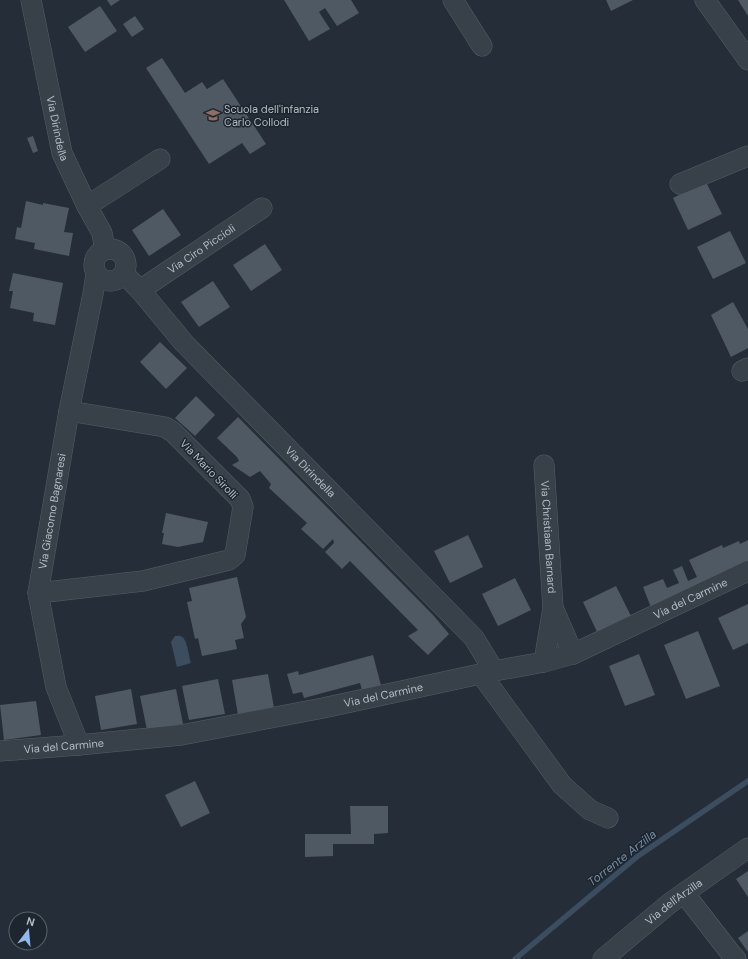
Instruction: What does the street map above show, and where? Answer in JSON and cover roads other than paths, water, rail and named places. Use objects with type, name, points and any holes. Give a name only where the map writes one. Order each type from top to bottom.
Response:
[{"type":"street","name":"Via Dirindella","points":[[31,0],[62,153],[102,234],[105,250]]},
{"type":"street","points":[[453,0],[482,46]]},
{"type":"street","points":[[705,0],[748,60]]},
{"type":"street","points":[[680,184],[748,156]]},
{"type":"street","points":[[87,206],[160,159]]},
{"type":"street","name":"Via Ciro Piccioli","points":[[140,290],[262,208]]},
{"type":"street","points":[[112,249],[118,251],[126,262],[124,274],[119,279],[107,281],[101,279],[96,274],[94,263],[96,257],[100,252],[105,250],[112,249]]},
{"type":"street","name":"Via Giacomo Bagnaresi","points":[[79,745],[56,687],[38,593],[69,411],[96,274]]},
{"type":"street","name":"Via Dirindella","points":[[124,274],[140,290],[184,343],[474,638],[488,673],[562,785],[590,810],[608,818]]},
{"type":"street","name":"Via Mario Sirolli","points":[[38,593],[143,581],[229,560],[235,555],[243,507],[240,499],[173,432],[165,427],[69,411]]},
{"type":"street","name":"Via Christiaan Barnard","points":[[544,465],[553,608],[544,662]]},
{"type":"street","name":"Via del Carmine","points":[[0,751],[181,735],[323,708],[544,662],[573,654],[748,571]]},
{"type":"street","name":"Via Christiaan Barnard","points":[[553,608],[573,654]]},
{"type":"street","name":"Via dell'Arzilla","points":[[603,959],[670,903],[748,848]]},
{"type":"street","points":[[684,893],[736,959]]},
{"type":"water","points":[[175,636],[184,638],[191,663],[177,667],[171,642]]},
{"type":"waterway","name":"Torrente Arzilla","points":[[515,959],[638,856],[748,781]]},
{"type":"place","name":"Scuola dell'infanzia Carlo Collodi","points":[[213,115]]}]
